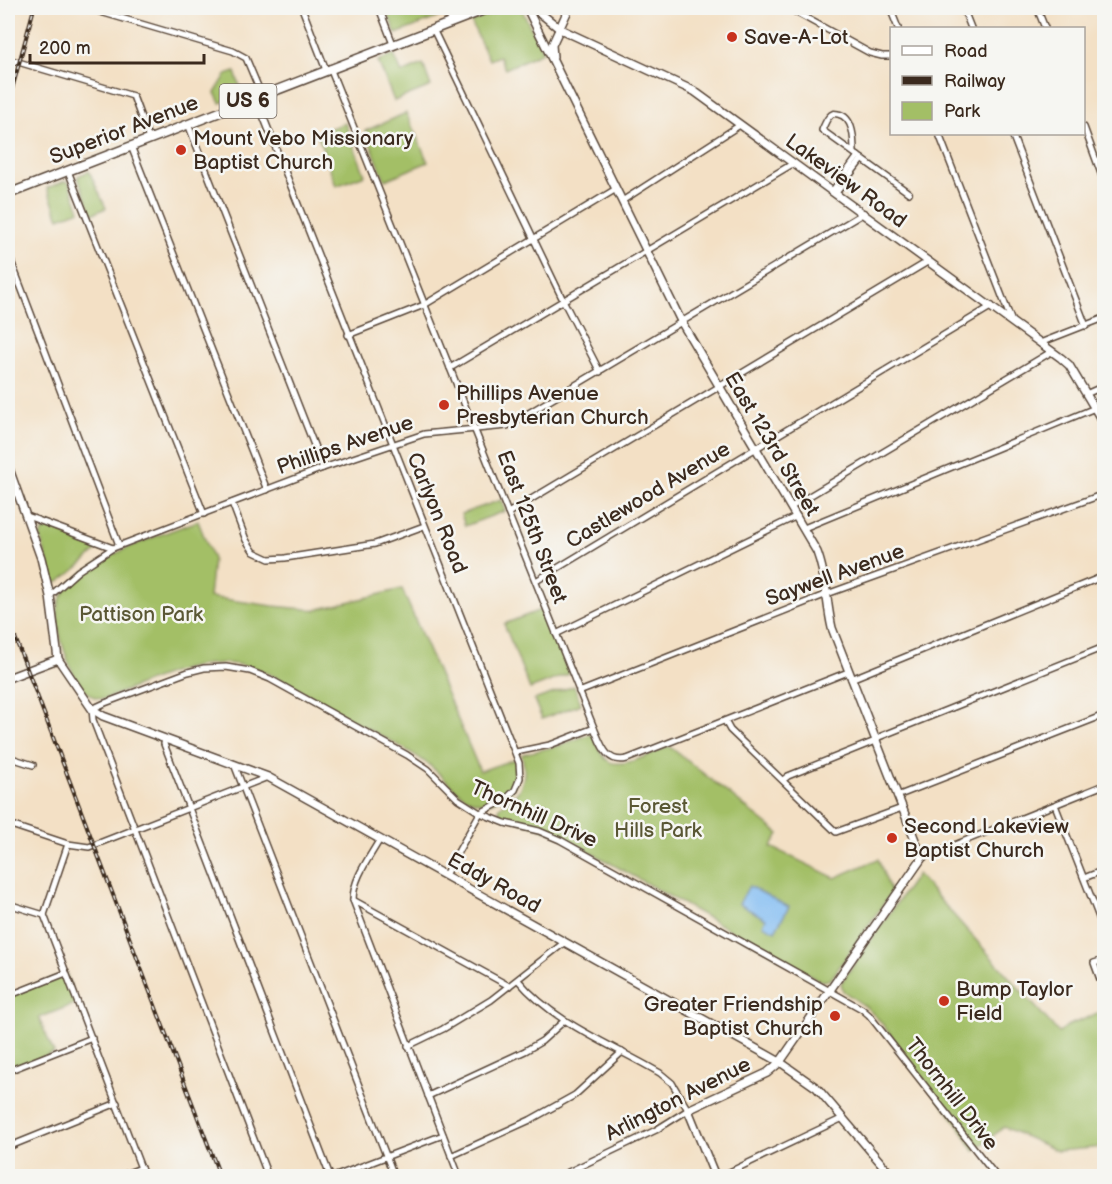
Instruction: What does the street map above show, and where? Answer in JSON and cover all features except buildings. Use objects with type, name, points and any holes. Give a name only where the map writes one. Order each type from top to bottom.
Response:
[{"type":"main road","name":"Superior Avenue","points":[[8,194],[489,8]]},
{"type":"street","name":"Carlyon Road","points":[[87,8],[233,51],[246,58],[348,335],[516,752],[520,773],[518,783],[511,795],[480,813]]},
{"type":"street","name":"East 125th Street","points":[[302,8],[476,429],[604,750],[615,760],[627,759],[725,721]]},
{"type":"street","points":[[379,8],[393,44]]},
{"type":"street","points":[[446,8],[452,22]]},
{"type":"street","name":"East 123rd Street","points":[[526,8],[682,323],[804,528],[823,567],[827,607],[832,628],[922,858]]},
{"type":"street","name":"Lakeview Road","points":[[534,8],[560,29],[694,91],[835,191],[1069,364],[1104,424]]},
{"type":"street","points":[[554,63],[551,48],[569,8]]},
{"type":"street","points":[[788,8],[870,53],[890,56]]},
{"type":"street","points":[[800,14],[804,8]]},
{"type":"street","points":[[890,8],[898,27]]},
{"type":"street","points":[[963,8],[971,27]]},
{"type":"street","points":[[1037,8],[1045,27]]},
{"type":"street","points":[[433,29],[600,372]]},
{"type":"street","points":[[8,59],[133,96],[149,139]]},
{"type":"street","points":[[835,191],[858,156],[855,137],[847,119],[834,113],[822,130],[858,156],[909,193]]},
{"type":"street","points":[[188,124],[323,468]]},
{"type":"street","points":[[622,201],[740,125]]},
{"type":"street","points":[[1085,132],[1104,182]]},
{"type":"street","points":[[939,135],[1012,323]]},
{"type":"street","points":[[1012,135],[1086,326]]},
{"type":"street","points":[[131,146],[267,490]]},
{"type":"street","points":[[450,368],[794,163]]},
{"type":"street","points":[[68,171],[204,514]]},
{"type":"street","points":[[348,335],[424,305],[616,189]]},
{"type":"street","name":"Phillips Avenue","points":[[50,596],[78,571],[113,548],[323,468],[424,434],[507,426],[864,213]]},
{"type":"street","points":[[8,253],[120,545]]},
{"type":"street","points":[[508,513],[928,261]]},
{"type":"street","name":"Castlewood Avenue","points":[[536,581],[992,306]]},
{"type":"street","points":[[1040,343],[1104,318]]},
{"type":"street","points":[[791,507],[1051,352]]},
{"type":"street","points":[[1086,393],[1104,386]]},
{"type":"street","points":[[804,528],[1095,408]]},
{"type":"street","points":[[8,465],[27,516],[50,596],[58,659],[92,709],[93,724],[268,1176]]},
{"type":"street","name":"Saywell Avenue","points":[[579,692],[827,594],[1104,494]]},
{"type":"street","points":[[232,503],[246,540],[254,552],[269,559],[375,544],[424,526]]},
{"type":"street","points":[[27,516],[113,548]]},
{"type":"street","points":[[556,634],[797,516]]},
{"type":"street","points":[[902,808],[836,832],[730,730],[725,721],[850,676],[1104,576]]},
{"type":"street","points":[[783,780],[875,741],[881,736],[1104,647]]},
{"type":"street","points":[[8,678],[58,659]]},
{"type":"street","name":"Thornhill Drive","points":[[92,709],[204,668],[226,667],[250,671],[270,679],[407,755],[428,769],[458,799],[480,813],[505,823],[539,831],[560,840],[830,989],[869,1014],[971,1148],[996,1176]]},
{"type":"street","name":"Eddy Road","points":[[92,709],[103,716],[268,777],[780,1062],[818,1088],[892,1176]]},
{"type":"street","points":[[897,796],[1104,715]]},
{"type":"street","points":[[516,752],[550,745],[594,728]]},
{"type":"street","points":[[165,739],[189,808],[330,1176]]},
{"type":"street","points":[[8,757],[33,765]]},
{"type":"street","points":[[234,764],[394,1176]]},
{"type":"street","points":[[8,824],[68,843],[89,846],[268,777]]},
{"type":"street","points":[[922,858],[1104,785]]},
{"type":"street","points":[[1055,805],[1104,930]]},
{"type":"street","points":[[445,875],[480,813]]},
{"type":"street","points":[[380,839],[357,881],[352,900],[459,1176]]},
{"type":"street","points":[[68,843],[44,915],[144,1176]]},
{"type":"street","name":"Arlington Avenue","points":[[560,1176],[656,1130],[688,1110],[767,1072],[780,1062],[922,858]]},
{"type":"street","points":[[1084,878],[1104,870]]},
{"type":"street","points":[[352,900],[508,986]]},
{"type":"street","points":[[8,904],[44,915]]},
{"type":"street","points":[[408,1046],[443,1029],[491,1000],[565,942]]},
{"type":"street","points":[[1104,960],[1095,963],[1104,990]]},
{"type":"street","points":[[8,996],[66,973]]},
{"type":"street","points":[[518,980],[530,995],[564,1021],[660,1073],[672,1083],[688,1110],[715,1176]]},
{"type":"street","points":[[428,1096],[525,1052],[542,1041],[564,1021]]},
{"type":"street","points":[[8,1071],[92,1038]]},
{"type":"street","points":[[451,1156],[530,1120],[575,1095],[622,1052]]},
{"type":"street","points":[[8,1147],[117,1103]]},
{"type":"street","points":[[721,1176],[843,1118]]},
{"type":"street","points":[[336,1176],[443,1135]]},
{"type":"street","points":[[120,1176],[141,1168]]},
{"type":"green space","points":[[441,8],[444,15],[396,34],[386,9]]},
{"type":"green space","points":[[508,8],[521,8],[543,52],[505,69],[499,56],[489,60],[471,22]]},
{"type":"green space","points":[[394,55],[402,73],[423,64],[431,86],[394,101],[378,61]]},
{"type":"green space","points":[[235,72],[243,95],[220,103],[215,93],[226,75]]},
{"type":"green space","points":[[406,113],[428,162],[385,180],[365,131]]},
{"type":"green space","points":[[345,123],[365,175],[336,186],[317,133]]},
{"type":"green space","points":[[89,171],[106,208],[92,214],[78,178]]},
{"type":"green space","points":[[65,181],[69,182],[80,210],[59,218],[47,188]]},
{"type":"green space","points":[[501,500],[505,511],[465,526],[461,514]]},
{"type":"green space","name":"Pattison Park","points":[[198,521],[213,559],[209,597],[315,610],[402,589],[480,771],[515,759],[518,772],[514,787],[504,797],[490,802],[468,798],[408,751],[281,679],[250,667],[219,663],[202,665],[168,674],[104,699],[87,693],[72,672],[61,638],[58,608],[64,592],[77,578],[117,553]]},
{"type":"green space","points":[[50,528],[95,546],[97,549],[78,568],[56,583],[53,580],[40,536],[44,530]]},
{"type":"green space","points":[[543,609],[569,674],[530,689],[504,624]]},
{"type":"green space","points":[[574,686],[581,704],[542,719],[534,700]]},
{"type":"green space","name":"Forest Hills Park","points":[[590,734],[593,735],[605,758],[613,763],[629,762],[669,746],[779,834],[771,847],[835,878],[878,859],[891,893],[831,979],[819,980],[560,835],[499,814],[499,807],[513,797],[522,784],[524,770],[522,754],[558,746]]},
{"type":"green space","name":"Bump Taylor Field","points":[[917,874],[1059,1033],[1067,1026],[1104,1011],[1104,1147],[1057,1151],[1004,1127],[974,1151],[961,1129],[880,1021],[866,1007],[843,991],[841,983]]},
{"type":"green space","points":[[66,973],[77,1003],[39,1018],[54,1053],[8,1071],[8,996]]},
{"type":"water","points":[[749,886],[789,907],[775,931],[763,925],[766,919],[739,904]]},
{"type":"railway","points":[[8,104],[34,8]]},
{"type":"railway","points":[[8,619],[220,1176]]},
{"type":"place","name":"Save-A-Lot","points":[[732,37]]},
{"type":"place","name":"Mount Vebo Missionary Baptist Church","points":[[181,150]]},
{"type":"place","name":"Phillips Avenue Presbyterian Church","points":[[444,405]]},
{"type":"place","name":"Second Lakeview Baptist Church","points":[[892,838]]},
{"type":"place","name":"Bump Taylor Field","points":[[944,1001]]},
{"type":"place","name":"Greater Friendship Baptist Church","points":[[835,1016]]}]
